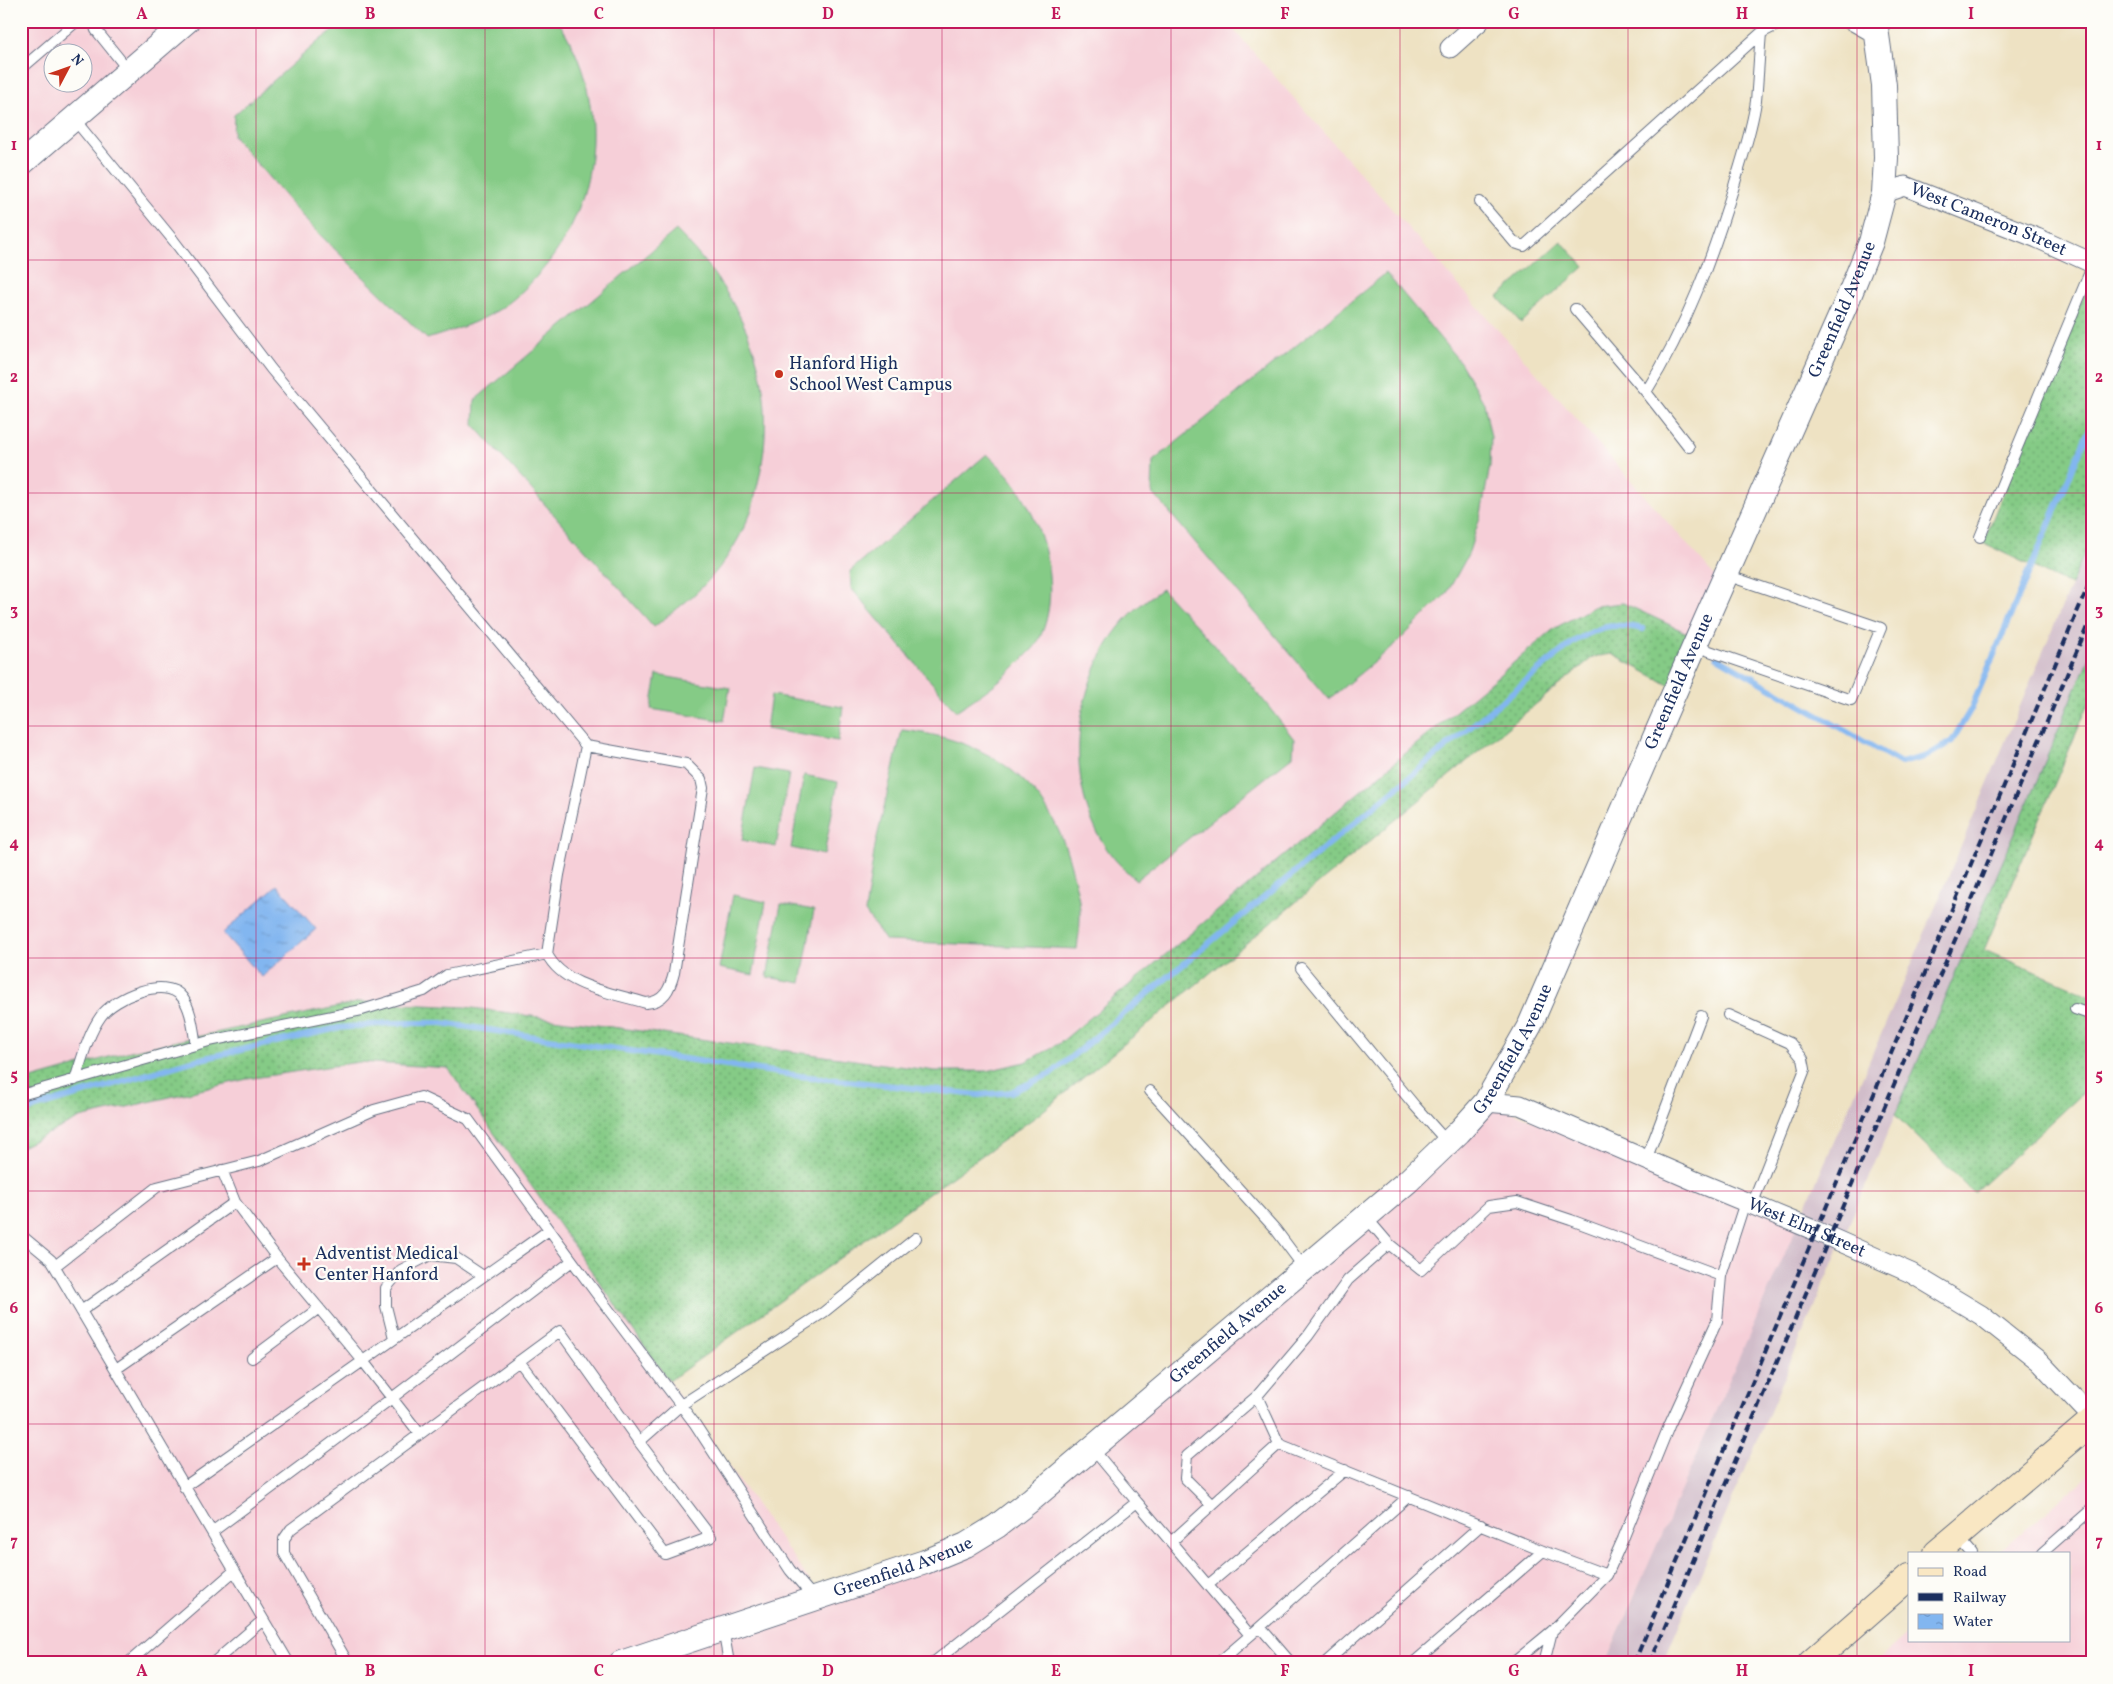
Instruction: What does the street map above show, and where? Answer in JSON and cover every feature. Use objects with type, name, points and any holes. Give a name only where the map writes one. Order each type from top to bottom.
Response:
[{"type":"main road","points":[[1955,1547],[2092,1421]]},
{"type":"main road","points":[[1812,1663],[1908,1578]]},
{"type":"street","points":[[21,164],[187,21]]},
{"type":"street","points":[[1450,48],[1480,21]]},
{"type":"street","name":"Greenfield Avenue","points":[[621,1663],[925,1562],[966,1546],[997,1526],[1408,1182],[1486,1102],[1530,1025],[1726,575],[1848,302],[1871,242],[1884,194],[1884,85],[1877,31]]},
{"type":"street","name":"West Cameron Street","points":[[1884,194],[1905,186],[2037,238],[2092,265]]},
{"type":"street","name":"West Elm Street","points":[[1486,1102],[1520,1104],[1911,1273],[1981,1315],[2039,1360],[2092,1417]]},
{"type":"lane","points":[[21,69],[77,21]]},
{"type":"lane","points":[[93,21],[96,30],[129,71]]},
{"type":"lane","points":[[1480,202],[1515,243],[1524,246],[1761,33],[1785,21]]},
{"type":"lane","points":[[1844,21],[1877,31]]},
{"type":"lane","points":[[1646,392],[1664,363],[1693,301],[1719,236],[1744,155],[1756,103],[1761,33]]},
{"type":"lane","points":[[74,119],[174,241],[271,369],[586,746],[686,764],[701,779],[703,788],[674,973],[670,987],[663,997],[653,1002],[646,1003],[583,984],[556,967],[547,954],[559,875],[586,746]]},
{"type":"lane","points":[[1980,537],[2092,265]]},
{"type":"lane","points":[[1575,309],[1690,447]]},
{"type":"lane","points":[[1695,646],[1852,700],[1881,628],[1726,575]]},
{"type":"lane","points":[[21,1095],[196,1045],[362,1010],[424,991],[447,975],[547,954]]},
{"type":"lane","points":[[1301,968],[1448,1143]]},
{"type":"lane","points":[[75,1080],[93,1030],[102,1014],[111,1006],[147,990],[165,988],[175,991],[182,996],[188,1007],[196,1045]]},
{"type":"lane","points":[[2075,1009],[2092,1015]]},
{"type":"lane","points":[[1513,1663],[1552,1631],[1606,1575],[1669,1426],[1717,1321],[1721,1276],[1749,1203],[1805,1069],[1803,1059],[1790,1043],[1728,1015]]},
{"type":"lane","points":[[1646,1160],[1701,1016]]},
{"type":"lane","points":[[1150,1090],[1276,1230],[1304,1269]]},
{"type":"lane","points":[[55,1266],[157,1187],[259,1161],[374,1110],[421,1097],[468,1119],[695,1424],[790,1570],[814,1599]]},
{"type":"lane","points":[[222,1170],[235,1202],[277,1258],[363,1361],[420,1434]]},
{"type":"lane","points":[[81,1311],[235,1202]]},
{"type":"lane","points":[[1366,1217],[1389,1244],[1421,1270],[1489,1206],[1517,1202],[1721,1276]]},
{"type":"lane","points":[[184,1487],[549,1230]]},
{"type":"lane","points":[[21,1235],[51,1260],[55,1266],[289,1663]]},
{"type":"lane","points":[[639,1442],[681,1405],[824,1312],[916,1238]]},
{"type":"lane","points":[[1212,1505],[1186,1478],[1187,1456],[1257,1396],[1308,1336],[1348,1280],[1389,1244]]},
{"type":"lane","points":[[394,1338],[386,1306],[386,1288],[401,1270],[430,1255],[456,1258],[483,1276]]},
{"type":"lane","points":[[116,1369],[277,1258]]},
{"type":"lane","points":[[212,1532],[572,1261]]},
{"type":"lane","points":[[252,1358],[319,1308]]},
{"type":"lane","points":[[348,1663],[284,1553],[284,1539],[291,1528],[519,1361],[560,1332],[711,1538],[665,1554],[519,1361]]},
{"type":"lane","points":[[1257,1396],[1279,1444],[1606,1575]]},
{"type":"lane","points":[[1172,1541],[1279,1444]]},
{"type":"lane","points":[[1092,1448],[1250,1636]]},
{"type":"lane","points":[[1208,1585],[1345,1470]]},
{"type":"lane","points":[[1218,1663],[1409,1496]]},
{"type":"lane","points":[[933,1663],[1137,1502]]},
{"type":"lane","points":[[2043,1552],[2092,1509]]},
{"type":"lane","points":[[1325,1663],[1481,1525]]},
{"type":"lane","points":[[1413,1663],[1543,1551]]},
{"type":"lane","points":[[128,1663],[234,1571]]},
{"type":"lane","points":[[212,1663],[263,1620]]},
{"type":"lane","points":[[1260,1626],[1291,1663]]},
{"type":"lane","points":[[723,1629],[729,1663]]},
{"type":"lane","points":[[1544,1663],[1552,1631]]},
{"type":"shaded area","name":"Hanford High School West Campus","points":[[21,21],[1226,21],[1722,584],[1698,638],[1623,603],[1060,1043],[1025,1062],[987,1071],[935,1071],[465,1007],[360,1002],[130,1051],[21,1082]]},
{"type":"shaded area","points":[[2092,535],[2092,651],[1663,1663],[1605,1663],[1904,982]]},
{"type":"shaded area","points":[[359,1062],[448,1068],[821,1597],[966,1545],[1486,1102],[1799,1224],[1605,1663],[21,1663],[21,1147],[80,1118],[247,1079]]},
{"type":"shaded area","points":[[2092,1472],[2092,1663],[1874,1663],[1908,1633],[1908,1642],[2070,1642],[2070,1552],[2000,1552]]},
{"type":"green space","points":[[346,21],[558,21],[575,52],[586,84],[592,118],[591,152],[586,186],[575,218],[558,248],[537,276],[520,294],[505,305],[474,323],[427,339],[310,225],[233,136],[234,115],[320,40]]},
{"type":"green space","points":[[676,230],[701,257],[722,285],[739,315],[752,346],[761,378],[765,411],[764,446],[752,508],[734,546],[707,582],[686,602],[654,627],[474,425],[475,400]]},
{"type":"green space","points":[[1561,241],[1584,267],[1521,323],[1498,297]]},
{"type":"green space","points":[[1386,273],[1460,362],[1484,403],[1491,437],[1490,466],[1481,514],[1468,555],[1447,593],[1397,643],[1329,699],[1152,492],[1153,461]]},
{"type":"green space","points":[[2092,275],[2092,535],[2071,585],[1983,543]]},
{"type":"green space","points":[[987,454],[1009,476],[1032,513],[1046,557],[1049,602],[1045,623],[1034,647],[1000,680],[956,711],[851,588],[850,571]]},
{"type":"green space","points":[[1162,589],[1249,682],[1294,739],[1293,756],[1136,880],[1109,852],[1095,829],[1080,777],[1081,722],[1086,695],[1095,669],[1107,645],[1131,614]]},
{"type":"green space","points":[[1623,603],[1698,638],[1676,689],[1612,654],[1593,657],[1038,1115],[669,1381],[448,1068],[359,1062],[247,1079],[80,1118],[21,1147],[21,1082],[130,1051],[360,1002],[465,1007],[935,1071],[987,1071],[1025,1062],[1060,1043],[1555,628],[1595,606]]},
{"type":"green space","points":[[2092,651],[2092,696],[1984,950],[2092,996],[2092,1084],[1974,1193],[1895,1115]]},
{"type":"green space","points":[[657,675],[730,688],[724,721],[651,709]]},
{"type":"green space","points":[[771,695],[843,707],[838,741],[766,729]]},
{"type":"green space","points":[[902,730],[933,735],[961,743],[987,754],[1010,769],[1030,788],[1047,810],[1061,836],[1071,866],[1080,906],[1077,949],[886,941],[865,912],[875,846]]},
{"type":"green space","points":[[755,768],[789,774],[776,847],[742,840]]},
{"type":"green space","points":[[804,775],[838,782],[824,855],[791,848]]},
{"type":"green space","points":[[733,895],[766,902],[753,975],[719,968]]},
{"type":"green space","points":[[781,904],[814,910],[801,983],[767,977]]},
{"type":"water","points":[[277,885],[316,929],[262,977],[223,933]]},
{"type":"waterway","points":[[1717,657],[1901,763],[1927,756],[1952,741],[1971,709],[2092,423]]},
{"type":"waterway","points":[[21,1114],[36,1107],[192,1061],[338,1028],[390,1023],[442,1023],[800,1076],[979,1095],[1011,1092],[1052,1073],[1573,642],[1591,632],[1606,627],[1622,626],[1643,629]]},
{"type":"railway","points":[[1634,1663],[2092,577]]},
{"type":"railway","points":[[1650,1663],[2092,615]]},
{"type":"place","name":"Hanford High School West Campus","points":[[779,374]]},
{"type":"place","name":"Adventist Medical Center Hanford","points":[[304,1264]]}]
